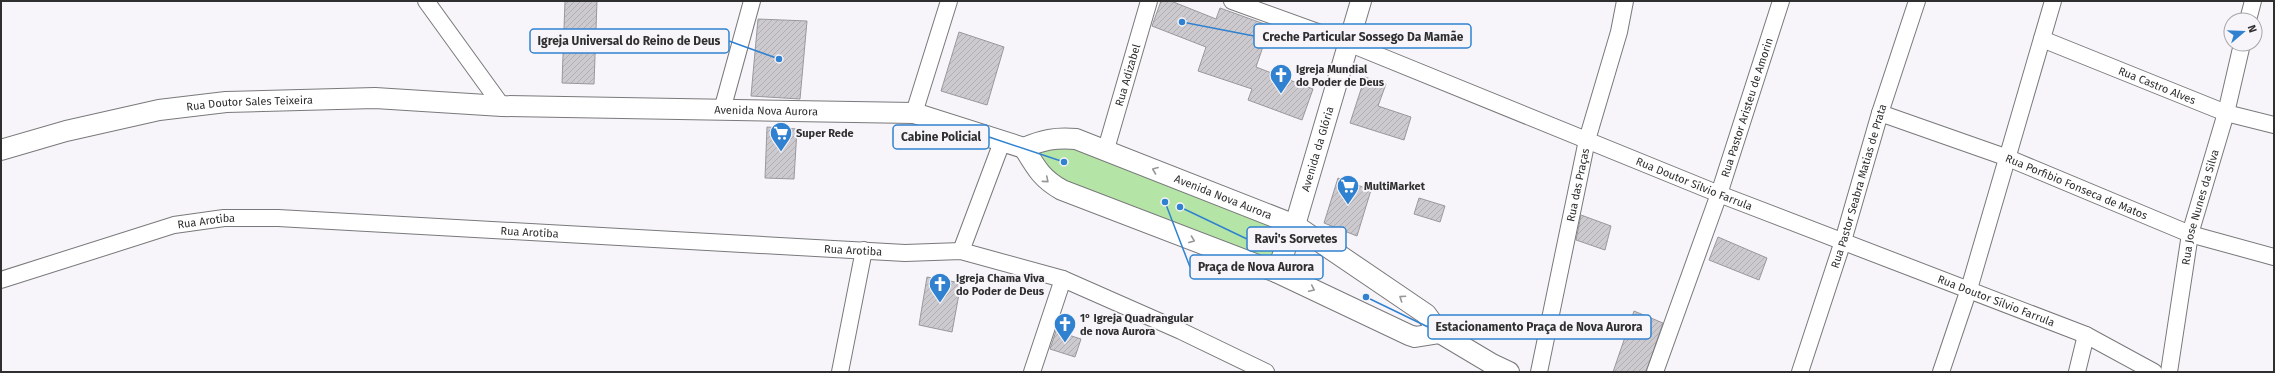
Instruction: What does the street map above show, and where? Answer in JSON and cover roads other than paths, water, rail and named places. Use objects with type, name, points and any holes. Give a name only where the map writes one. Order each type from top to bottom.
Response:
[{"type":"street","points":[[426,1],[502,106]]},
{"type":"street","points":[[722,110],[752,1]]},
{"type":"street","points":[[914,113],[949,1]]},
{"type":"street","name":"Rua Adizabel","points":[[1106,149],[1149,1]]},
{"type":"street","name":"Rua Doutor Sílvio Farrula","points":[[1232,1],[1348,43],[1719,194],[2086,335],[2154,372]]},
{"type":"street","name":"Avenida da Glória","points":[[1276,272],[1295,225],[1360,1]]},
{"type":"street","name":"Rua das Praças","points":[[1539,372],[1587,140],[1619,32],[1625,1]]},
{"type":"street","name":"Rua Pastor Aristeu de Amorin","points":[[1655,372],[1719,194],[1781,1]]},
{"type":"street","name":"Rua Pastor Seabra Matias de Prata","points":[[1800,372],[1843,241],[1880,113],[1918,1]]},
{"type":"street","points":[[1941,372],[1968,290],[2008,158],[2053,1]]},
{"type":"street","points":[[2250,12],[2252,1]]},
{"type":"street","name":"Rua Castro Alves","points":[[2042,39],[2226,113],[2274,125]]},
{"type":"street","name":"Rua Jose Nunes da Silva","points":[[2169,372],[2190,234],[2226,113],[2240,52]]},
{"type":"street","name":"Rua Doutor Sales Teixeira","points":[[1,150],[66,131],[159,110],[226,102],[376,98],[502,106]]},
{"type":"street","name":"Avenida Nova Aurora","points":[[502,106],[914,113],[1024,148],[1043,140],[1060,138],[1076,139],[1106,149],[1295,225],[1426,314],[1440,333],[1492,364],[1510,372]]},
{"type":"street","name":"Rua Porfibio Fonseca de Matos","points":[[1880,113],[2008,158],[2190,234],[2274,257]]},
{"type":"street","points":[[961,251],[1002,142]]},
{"type":"street","points":[[1024,148],[1040,174],[1047,182],[1062,190],[1276,272],[1409,335],[1415,337],[1440,333]]},
{"type":"street","name":"Rua Arotiba","points":[[1,280],[138,235],[174,225],[224,218],[278,218],[904,253],[961,251],[1063,279],[1246,367],[1266,372]]},
{"type":"street","points":[[840,372],[864,250]]},
{"type":"street","points":[[1032,372],[1063,279]]},
{"type":"street","points":[[2077,372],[2086,335]]},
{"type":"place","name":"Creche Particular Sossego Da Mamãe","points":[[1182,22]]},
{"type":"place","name":"Igreja Universal do Reino de Deus","points":[[779,59]]},
{"type":"place","name":"Igreja Mundial do Poder de Deus","points":[[1281,94]]},
{"type":"place","name":"Super Rede","points":[[781,152]]},
{"type":"place","name":"Cabine Policial","points":[[1064,162]]},
{"type":"place","name":"Praça de Nova Aurora","points":[[1165,202]]},
{"type":"place","name":"MultiMarket","points":[[1348,206]]},
{"type":"place","name":"Ravi's Sorvetes","points":[[1180,207]]},
{"type":"place","name":"Estacionamento Praça de Nova Aurora","points":[[1366,297]]},
{"type":"place","name":"Igreja Chama Viva do Poder de Deus","points":[[940,304]]},
{"type":"place","name":"1° Igreja Quadrangular de nova Aurora","points":[[1065,344]]}]
